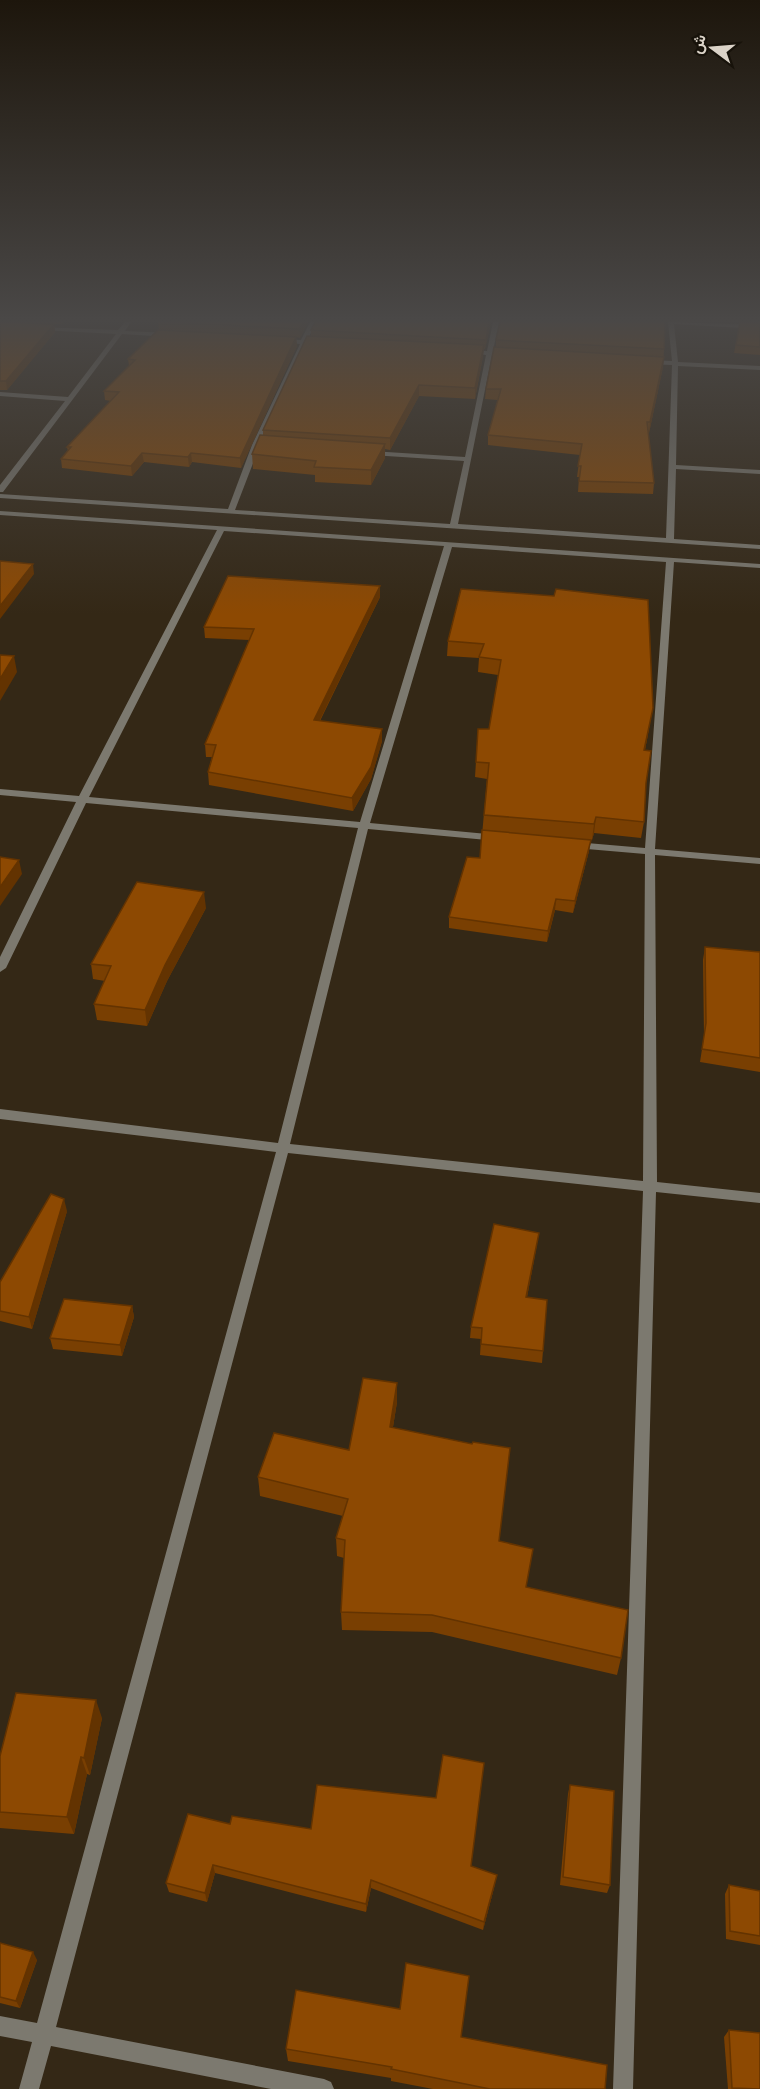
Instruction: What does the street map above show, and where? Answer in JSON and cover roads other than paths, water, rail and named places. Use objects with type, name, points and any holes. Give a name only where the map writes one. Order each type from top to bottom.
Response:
[{"type":"street","points":[[0,490],[53,419]]},
{"type":"street","points":[[231,511],[268,419]]},
{"type":"street","points":[[454,525],[475,419]]},
{"type":"street","points":[[670,541],[673,419]]},
{"type":"street","points":[[256,445],[268,446]]},
{"type":"street","points":[[361,452],[466,459]]},
{"type":"street","points":[[671,467],[760,472]]},
{"type":"street","points":[[0,496],[760,547]]},
{"type":"street","points":[[0,513],[760,566]]},
{"type":"street","points":[[0,968],[83,799],[222,528]]},
{"type":"street","points":[[29,2089],[283,1148],[364,825],[449,544]]},
{"type":"street","points":[[623,2089],[650,1185],[650,852],[670,560]]},
{"type":"street","points":[[0,792],[507,838]]},
{"type":"street","points":[[567,844],[760,861]]},
{"type":"street","points":[[0,1114],[283,1148],[760,1198]]},
{"type":"street","points":[[0,2026],[324,2089]]}]
